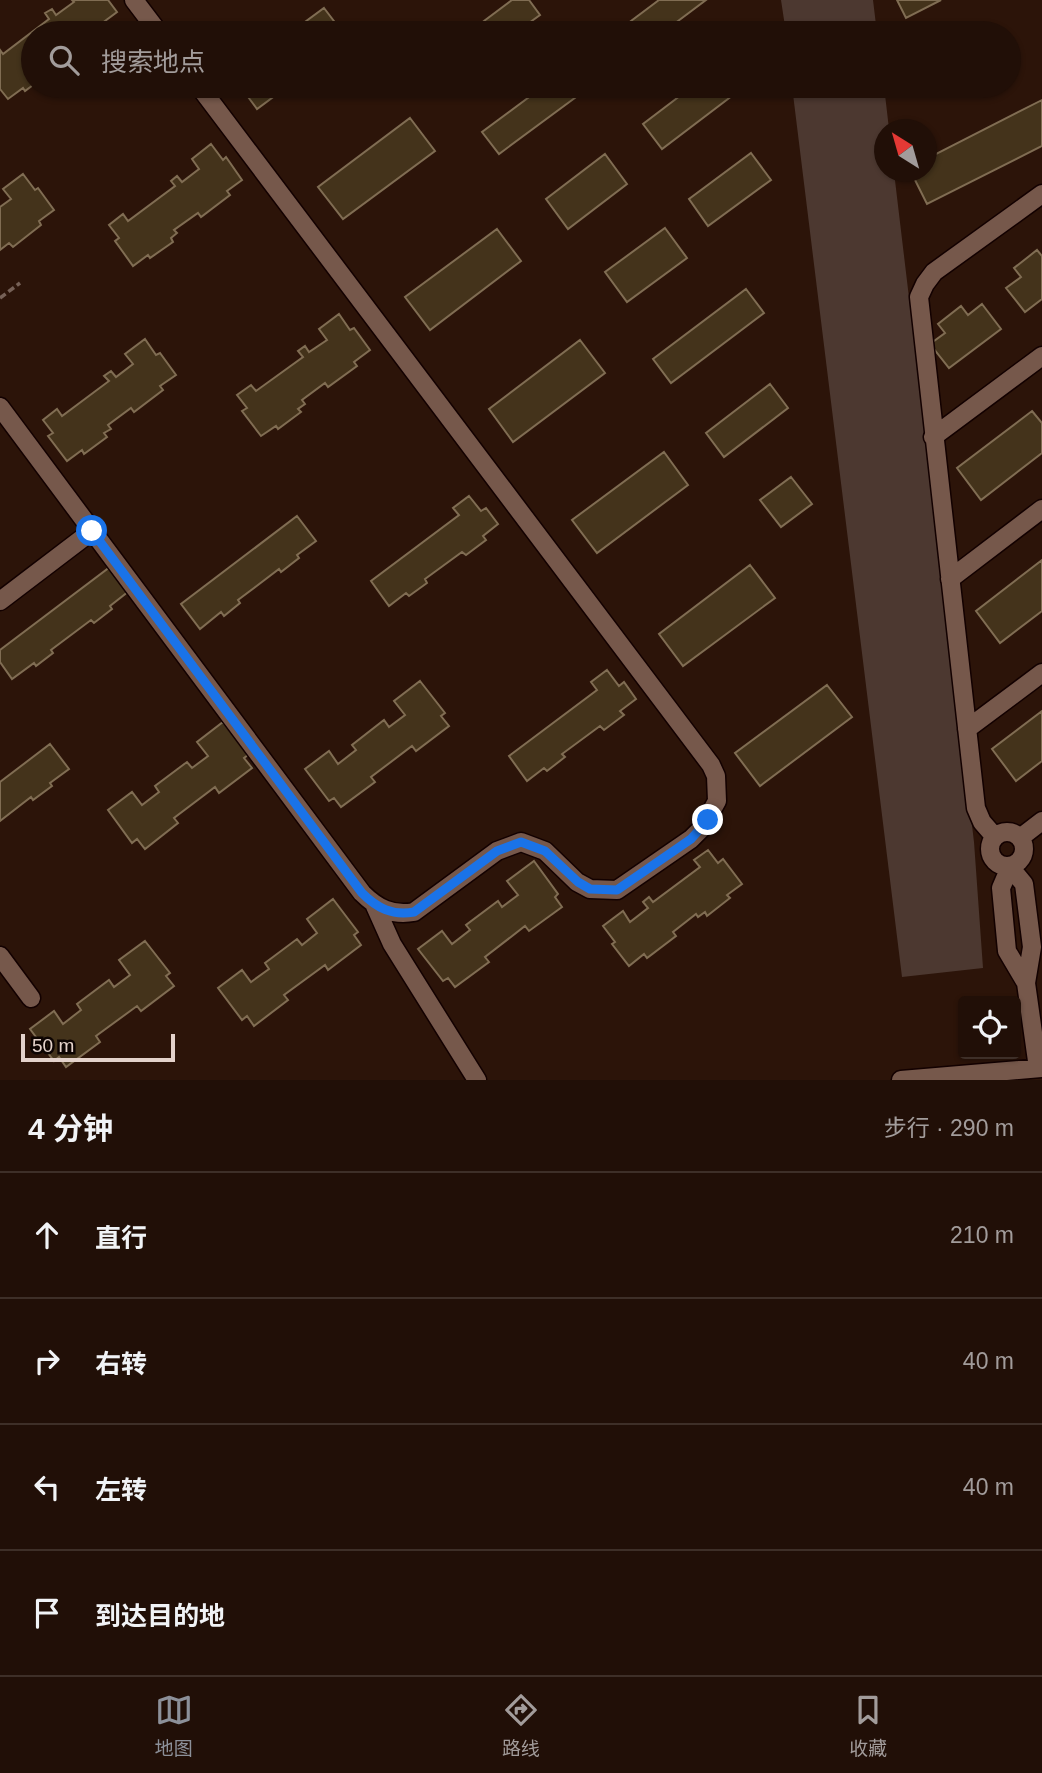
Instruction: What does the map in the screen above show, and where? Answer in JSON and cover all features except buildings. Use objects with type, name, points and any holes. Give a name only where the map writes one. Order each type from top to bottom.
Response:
[{"type":"street","points":[[134,0],[150,21]]},
{"type":"street","points":[[208,98],[704,755],[716,776],[718,801],[702,828],[691,839],[617,890],[590,889],[578,882],[545,851],[521,842],[497,851],[414,912],[402,914],[375,906]]},
{"type":"street","points":[[995,837],[982,822],[976,808],[918,306],[921,291],[934,272],[1042,194]]},
{"type":"street","points":[[933,437],[1042,356]]},
{"type":"street","points":[[0,407],[362,893],[375,906],[391,944],[477,1080]]},
{"type":"street","points":[[950,579],[1042,509]]},
{"type":"street","points":[[0,601],[92,531]]},
{"type":"street","points":[[967,729],[1042,673]]},
{"type":"street","points":[[1020,838],[1042,821]]},
{"type":"street","points":[[1011,832],[1020,838],[1025,848],[1018,863],[1010,867],[1002,866],[992,859],[990,847],[995,837],[1011,832]]},
{"type":"street","points":[[1010,867],[1001,888],[1007,951],[1026,983]]},
{"type":"street","points":[[901,1080],[1040,1068],[1026,983],[1032,947],[1024,884],[1010,867]]},
{"type":"street","points":[[0,956],[31,998]]},
{"type":"path","points":[[0,298],[20,283]]},
{"type":"shaded area","points":[[781,0],[873,0],[876,21],[784,21]]},
{"type":"shaded area","points":[[793,98],[885,98],[888,119],[874,119],[874,182],[895,182],[974,842],[983,968],[902,977]]},
{"type":"route","points":[[92,531],[362,893],[375,906],[402,914],[414,912],[497,851],[521,842],[545,851],[578,882],[590,889],[617,890],[691,839],[708,820]]}]
